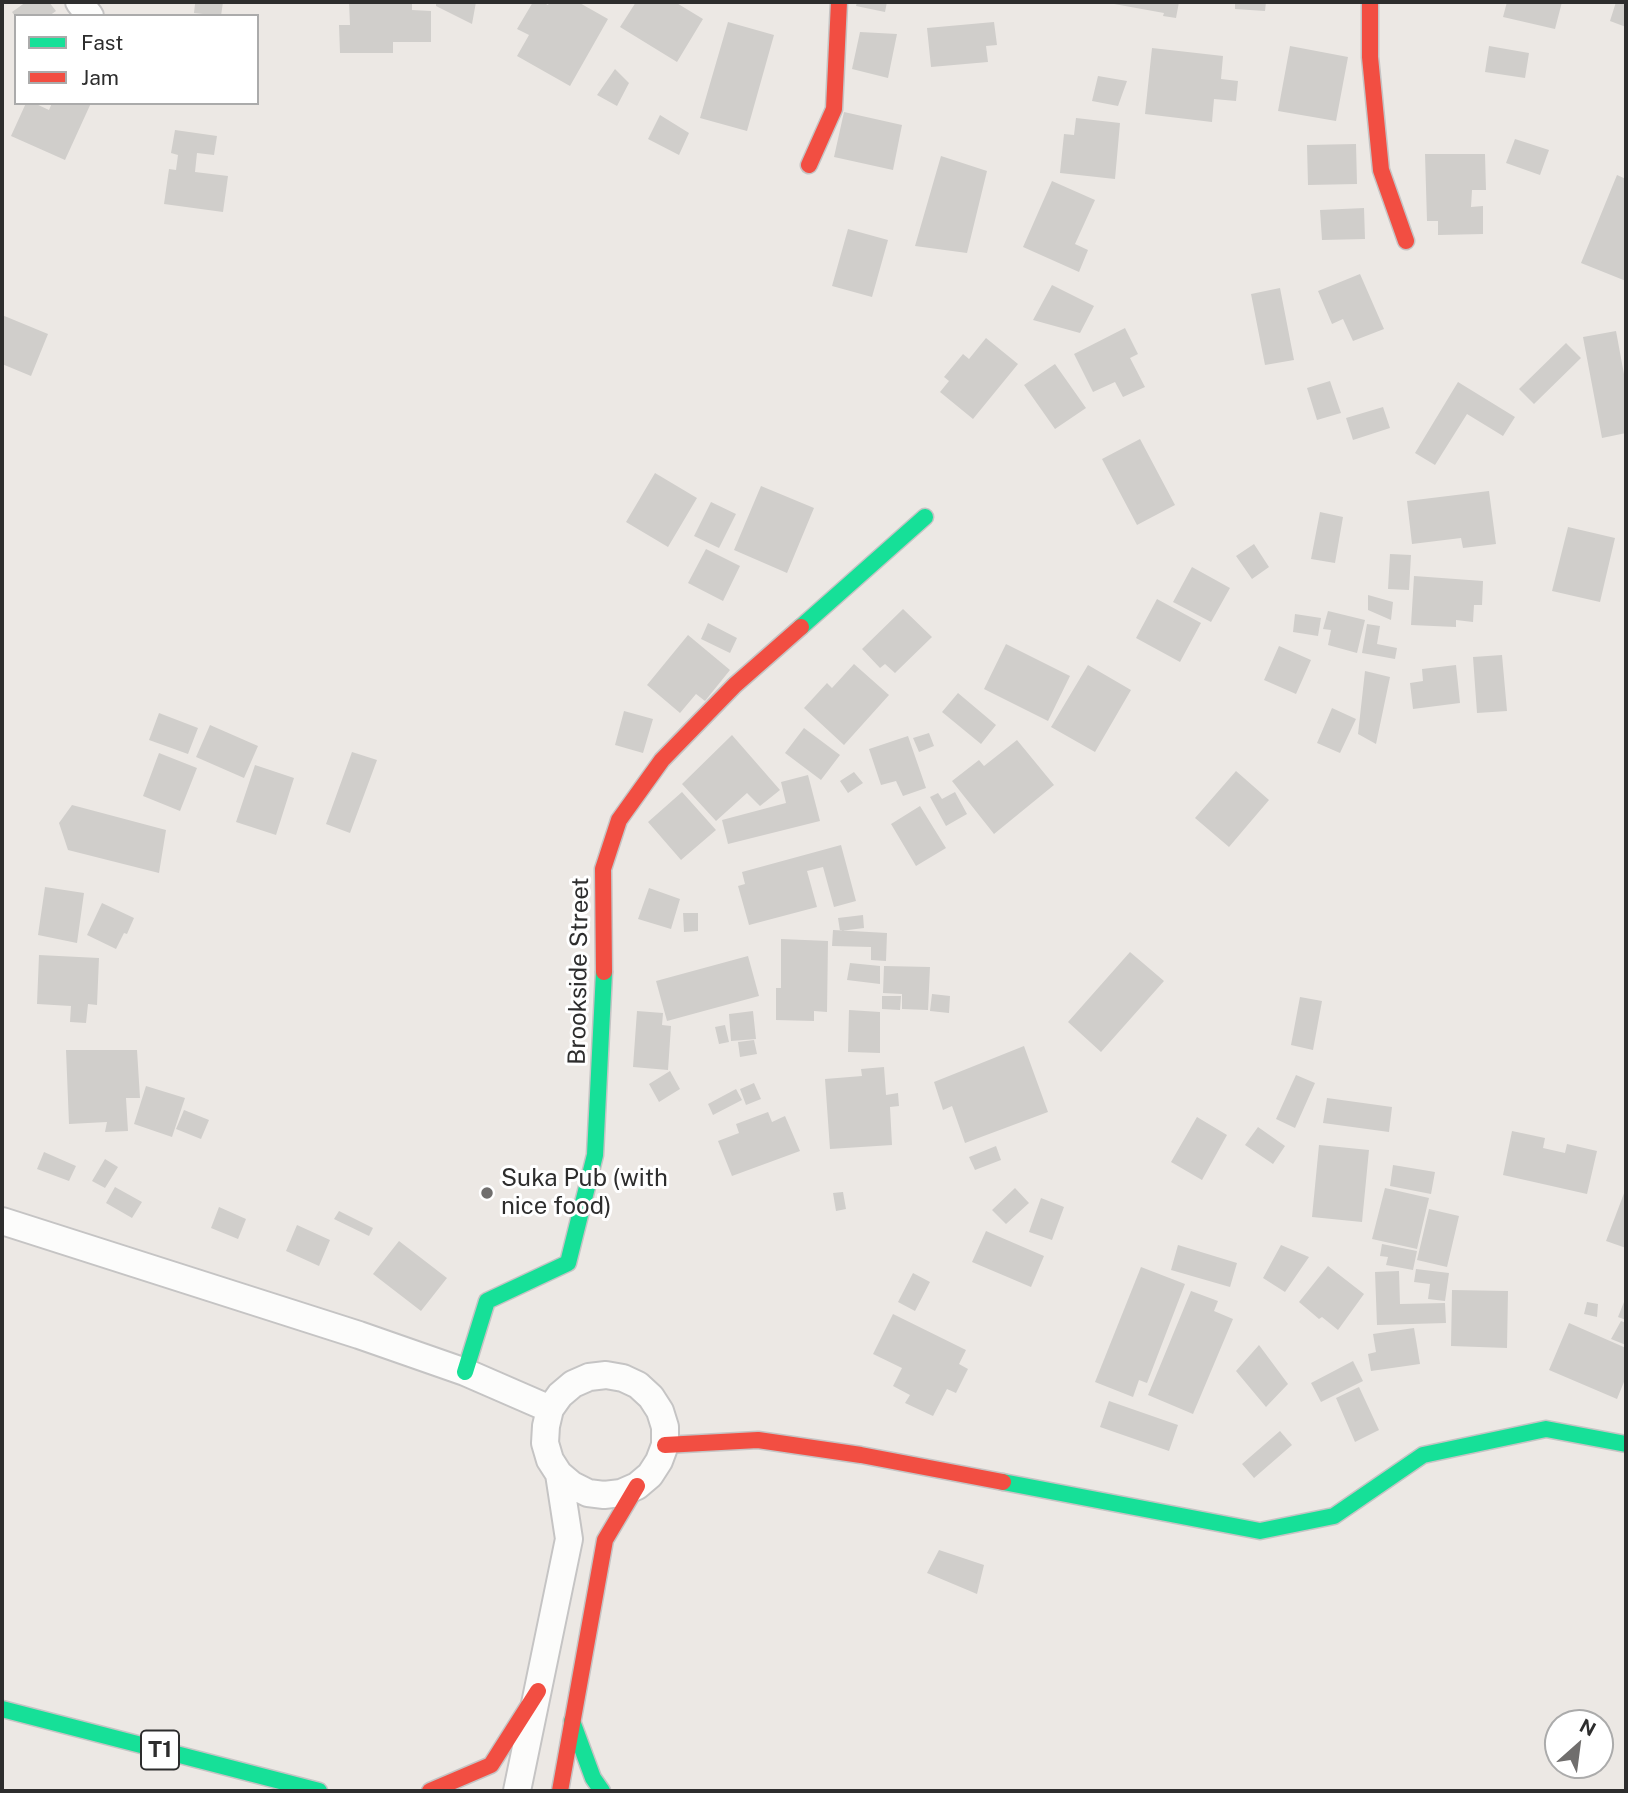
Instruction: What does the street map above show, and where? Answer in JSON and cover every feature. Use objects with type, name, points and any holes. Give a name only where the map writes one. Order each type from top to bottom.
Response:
[{"type":"main road","points":[[809,165],[834,108],[839,2]]},
{"type":"main road","points":[[1370,2],[1370,57],[1381,170],[1406,241]]},
{"type":"main road","name":"Brookside Street","points":[[465,1372],[487,1301],[568,1263],[595,1155],[604,964],[603,869],[620,820],[662,760],[735,685],[925,517]]},
{"type":"main road","points":[[665,1445],[758,1440],[861,1455],[1260,1531],[1334,1516],[1423,1455],[1546,1429],[1626,1444]]},
{"type":"main road","points":[[560,1791],[605,1540],[637,1486]]},
{"type":"main road","points":[[430,1791],[491,1765],[538,1691]]},
{"type":"main road","name":"T1","points":[[2,1709],[319,1791]]},
{"type":"main road","points":[[572,1721],[593,1777],[602,1791]]},
{"type":"street","points":[[2,1220],[359,1335],[465,1372],[550,1409]]},
{"type":"street","points":[[589,1377],[623,1378],[645,1391],[660,1411],[665,1427],[665,1445],[659,1461],[650,1475],[637,1486],[621,1493],[587,1493],[559,1474],[550,1460],[545,1443],[550,1409],[566,1390],[589,1377]]},
{"type":"street","points":[[517,1791],[569,1539],[559,1474]]},
{"type":"building","points":[[26,2],[49,2],[56,11],[52,14],[14,15],[12,12]]},
{"type":"building","points":[[189,2],[223,2],[221,14],[194,13],[195,4]]},
{"type":"building","points":[[349,2],[412,2],[412,10],[431,11],[431,42],[393,42],[393,53],[340,53],[339,25],[350,25]]},
{"type":"building","points":[[436,2],[476,2],[472,24],[436,6]]},
{"type":"building","points":[[533,2],[548,5],[550,2],[578,2],[608,19],[570,86],[517,56],[529,35],[517,29]]},
{"type":"building","points":[[636,2],[675,2],[703,19],[677,62],[620,27]]},
{"type":"building","points":[[857,2],[887,2],[885,12],[856,6]]},
{"type":"building","points":[[1103,2],[1179,2],[1176,18],[1163,16],[1164,13]]},
{"type":"building","points":[[1235,2],[1266,2],[1265,11],[1235,9]]},
{"type":"building","points":[[1507,2],[1562,2],[1555,29],[1503,17]]},
{"type":"building","points":[[1616,2],[1626,2],[1626,27],[1610,21]]},
{"type":"building","points":[[728,22],[774,35],[747,131],[700,118]]},
{"type":"building","points":[[994,22],[997,45],[986,46],[988,62],[931,67],[927,28]]},
{"type":"building","points":[[860,32],[897,34],[888,78],[852,69]]},
{"type":"building","points":[[1290,46],[1348,57],[1336,121],[1278,111]]},
{"type":"building","points":[[1489,46],[1529,53],[1525,78],[1485,72]]},
{"type":"building","points":[[1152,48],[1223,56],[1221,79],[1238,81],[1236,101],[1214,99],[1212,122],[1145,114]]},
{"type":"building","points":[[615,69],[629,83],[617,106],[597,95]]},
{"type":"building","points":[[1098,76],[1127,81],[1118,106],[1092,101]]},
{"type":"building","points":[[25,105],[38,105],[49,110],[51,105],[90,105],[65,160],[11,136]]},
{"type":"building","points":[[844,112],[902,125],[893,170],[834,157]]},
{"type":"building","points":[[660,115],[689,133],[679,155],[648,139]]},
{"type":"building","points":[[1076,118],[1120,123],[1115,179],[1060,173],[1064,134],[1074,135]]},
{"type":"building","points":[[175,130],[217,136],[214,155],[197,153],[195,172],[228,176],[223,212],[164,204],[169,169],[176,170],[178,155],[171,153]]},
{"type":"building","points":[[1515,139],[1549,150],[1540,175],[1506,163]]},
{"type":"building","points":[[1356,144],[1357,184],[1308,185],[1307,145]]},
{"type":"building","points":[[1425,154],[1485,154],[1486,190],[1472,190],[1471,207],[1483,206],[1483,234],[1438,235],[1438,221],[1427,221]]},
{"type":"building","points":[[941,156],[987,171],[967,253],[915,246]]},
{"type":"building","points":[[1617,175],[1626,179],[1626,281],[1581,263]]},
{"type":"building","points":[[1052,181],[1095,200],[1075,244],[1088,250],[1079,272],[1023,247]]},
{"type":"building","points":[[1364,208],[1365,239],[1322,240],[1320,210]]},
{"type":"building","points":[[848,229],[888,240],[872,297],[832,286]]},
{"type":"building","points":[[1360,274],[1384,329],[1353,341],[1343,319],[1332,324],[1318,291]]},
{"type":"building","points":[[1052,285],[1094,306],[1080,333],[1033,320]]},
{"type":"building","points":[[1280,288],[1294,360],[1265,365],[1251,294]]},
{"type":"building","points":[[2,315],[48,334],[31,376],[2,364]]},
{"type":"building","points":[[1125,328],[1138,354],[1130,358],[1145,387],[1123,397],[1115,382],[1093,392],[1074,354]]},
{"type":"building","points":[[1616,331],[1626,385],[1626,433],[1602,438],[1583,337]]},
{"type":"building","points":[[986,338],[1018,364],[973,419],[940,392],[949,381],[944,377],[963,354],[969,359]]},
{"type":"building","points":[[1566,343],[1581,358],[1534,404],[1519,389]]},
{"type":"building","points":[[1055,364],[1086,408],[1055,429],[1024,385]]},
{"type":"building","points":[[1330,381],[1341,413],[1317,420],[1307,388]]},
{"type":"building","points":[[1458,382],[1515,417],[1503,436],[1467,414],[1435,465],[1415,453]]},
{"type":"building","points":[[1383,407],[1390,428],[1353,440],[1346,418]]},
{"type":"building","points":[[1140,439],[1175,505],[1137,525],[1102,459]]},
{"type":"building","points":[[655,473],[697,498],[668,547],[626,522]]},
{"type":"building","points":[[761,486],[814,508],[787,573],[734,550]]},
{"type":"building","points":[[1489,491],[1496,544],[1463,548],[1461,538],[1412,544],[1407,501]]},
{"type":"building","points":[[711,502],[736,514],[719,548],[694,536]]},
{"type":"building","points":[[1320,512],[1343,517],[1335,563],[1311,559]]},
{"type":"building","points":[[1568,527],[1615,538],[1600,602],[1552,591]]},
{"type":"building","points":[[1254,544],[1269,567],[1252,579],[1236,556]]},
{"type":"building","points":[[706,549],[740,566],[723,601],[688,583]]},
{"type":"building","points":[[1390,554],[1411,555],[1409,590],[1388,589]]},
{"type":"building","points":[[1192,567],[1230,588],[1211,622],[1173,602]]},
{"type":"building","points":[[1414,576],[1483,581],[1482,605],[1474,605],[1473,622],[1456,620],[1456,627],[1411,625]]},
{"type":"building","points":[[1368,595],[1393,602],[1391,620],[1368,610]]},
{"type":"building","points":[[1157,599],[1201,623],[1180,662],[1136,638]]},
{"type":"building","points":[[903,609],[932,637],[895,673],[885,664],[880,668],[862,649]]},
{"type":"building","points":[[1328,611],[1365,620],[1357,653],[1328,645],[1331,630],[1323,629]]},
{"type":"building","points":[[1295,614],[1321,618],[1318,636],[1293,632]]},
{"type":"building","points":[[708,623],[737,638],[730,653],[701,639]]},
{"type":"building","points":[[1367,624],[1380,626],[1377,644],[1397,648],[1395,659],[1362,653]]},
{"type":"building","points":[[688,635],[730,670],[705,701],[696,694],[680,713],[647,685]]},
{"type":"building","points":[[1006,644],[1070,676],[1048,721],[984,689]]},
{"type":"building","points":[[1279,646],[1311,660],[1296,694],[1264,680]]},
{"type":"building","points":[[1502,655],[1507,711],[1477,713],[1473,657]]},
{"type":"building","points":[[854,664],[889,695],[844,745],[804,708],[827,683],[832,688]]},
{"type":"building","points":[[1088,665],[1131,690],[1095,752],[1051,727]]},
{"type":"building","points":[[1456,665],[1460,703],[1413,709],[1410,683],[1423,681],[1422,669]]},
{"type":"building","points":[[1365,671],[1390,677],[1376,744],[1358,734]]},
{"type":"building","points":[[958,693],[996,725],[981,744],[942,712]]},
{"type":"building","points":[[1332,708],[1356,719],[1340,753],[1317,743]]},
{"type":"building","points":[[624,711],[653,719],[643,753],[615,745]]},
{"type":"building","points":[[159,713],[198,728],[188,754],[149,740]]},
{"type":"building","points":[[210,725],[258,746],[244,778],[196,757]]},
{"type":"building","points":[[804,728],[840,755],[821,780],[785,753]]},
{"type":"building","points":[[929,733],[934,746],[919,752],[913,738]]},
{"type":"building","points":[[732,735],[780,790],[760,806],[747,793],[716,821],[682,784]]},
{"type":"building","points":[[908,736],[926,788],[903,796],[896,781],[881,785],[869,749]]},
{"type":"building","points":[[1017,740],[1054,785],[994,834],[952,781],[979,760],[984,766]]},
{"type":"building","points":[[352,752],[377,760],[350,833],[326,824]]},
{"type":"building","points":[[159,753],[197,768],[180,811],[143,796]]},
{"type":"building","points":[[255,765],[294,778],[276,835],[236,822]]},
{"type":"building","points":[[1236,771],[1269,800],[1229,847],[1195,818]]},
{"type":"building","points":[[854,772],[863,783],[848,793],[840,781]]},
{"type":"building","points":[[808,775],[820,821],[728,844],[722,820],[786,803],[781,782]]},
{"type":"building","points":[[682,792],[716,830],[681,860],[648,822]]},
{"type":"building","points":[[955,792],[967,814],[946,826],[930,797],[938,793],[942,799]]},
{"type":"building","points":[[72,805],[166,830],[159,873],[68,850],[59,823]]},
{"type":"building","points":[[920,806],[946,848],[916,866],[891,824]]},
{"type":"building","points":[[841,845],[856,901],[834,907],[823,867],[807,871],[817,907],[749,925],[738,886],[745,884],[742,872]]},
{"type":"building","points":[[45,887],[84,893],[77,943],[38,935]]},
{"type":"building","points":[[649,888],[680,899],[671,929],[638,919]]},
{"type":"building","points":[[102,903],[134,918],[116,949],[87,935]]},
{"type":"building","points":[[683,913],[698,913],[698,931],[684,932]]},
{"type":"building","points":[[863,915],[864,928],[840,931],[838,918]]},
{"type":"building","points":[[833,930],[887,933],[886,961],[871,960],[871,947],[832,946]]},
{"type":"building","points":[[781,939],[828,941],[827,1012],[814,1011],[814,1021],[776,1020],[776,988],[781,988]]},
{"type":"building","points":[[1130,952],[1164,981],[1101,1052],[1068,1022]]},
{"type":"building","points":[[39,955],[99,958],[97,1005],[88,1004],[86,1023],[70,1022],[71,1006],[37,1004]]},
{"type":"building","points":[[748,956],[759,996],[667,1021],[656,981]]},
{"type":"building","points":[[850,963],[880,966],[880,984],[847,980]]},
{"type":"building","points":[[884,966],[930,967],[928,1010],[902,1009],[902,994],[883,993]]},
{"type":"building","points":[[932,994],[950,996],[949,1013],[930,1011]]},
{"type":"building","points":[[882,996],[901,996],[900,1010],[882,1009]]},
{"type":"building","points":[[1300,997],[1322,1001],[1313,1050],[1291,1045]]},
{"type":"building","points":[[849,1010],[880,1012],[880,1053],[848,1052]]},
{"type":"building","points":[[637,1011],[663,1013],[662,1025],[671,1026],[668,1070],[633,1067]]},
{"type":"building","points":[[753,1011],[756,1039],[731,1041],[729,1014]]},
{"type":"building","points":[[725,1025],[729,1042],[719,1044],[715,1027]]},
{"type":"building","points":[[754,1040],[757,1054],[740,1057],[738,1042]]},
{"type":"building","points":[[1024,1046],[1048,1112],[965,1143],[952,1106],[943,1110],[934,1082]]},
{"type":"building","points":[[66,1050],[137,1050],[140,1098],[126,1098],[128,1131],[105,1132],[107,1122],[69,1124]]},
{"type":"building","points":[[884,1067],[886,1095],[898,1093],[899,1106],[890,1107],[892,1145],[830,1149],[825,1079],[862,1076],[861,1069]]},
{"type":"building","points":[[670,1071],[680,1089],[659,1102],[649,1084]]},
{"type":"building","points":[[1296,1075],[1315,1083],[1295,1128],[1276,1119]]},
{"type":"building","points":[[754,1083],[761,1099],[746,1105],[740,1089]]},
{"type":"building","points":[[146,1086],[185,1098],[172,1137],[134,1124]]},
{"type":"building","points":[[736,1089],[742,1100],[713,1115],[708,1104]]},
{"type":"building","points":[[1327,1098],[1392,1107],[1389,1132],[1323,1123]]},
{"type":"building","points":[[184,1110],[209,1120],[201,1139],[176,1129]]},
{"type":"building","points":[[768,1112],[772,1122],[785,1116],[800,1151],[732,1176],[718,1141],[739,1133],[736,1124]]},
{"type":"building","points":[[1197,1117],[1227,1135],[1202,1180],[1171,1162]]},
{"type":"building","points":[[1258,1127],[1285,1146],[1273,1164],[1245,1145]]},
{"type":"building","points":[[1512,1131],[1545,1138],[1543,1148],[1565,1153],[1567,1144],[1597,1151],[1587,1194],[1503,1175]]},
{"type":"building","points":[[1319,1145],[1369,1150],[1362,1222],[1312,1217]]},
{"type":"building","points":[[996,1146],[1001,1160],[975,1170],[969,1157]]},
{"type":"building","points":[[44,1152],[76,1166],[69,1181],[37,1169]]},
{"type":"building","points":[[105,1159],[118,1167],[105,1188],[92,1181]]},
{"type":"building","points":[[1393,1165],[1435,1172],[1431,1194],[1390,1186]]},
{"type":"building","points":[[115,1187],[142,1202],[132,1218],[106,1203]]},
{"type":"building","points":[[1015,1188],[1029,1203],[1006,1224],[992,1210]]},
{"type":"building","points":[[1385,1188],[1429,1198],[1417,1249],[1372,1239]]},
{"type":"building","points":[[1626,1188],[1626,1248],[1606,1241]]},
{"type":"building","points":[[843,1192],[846,1209],[836,1211],[833,1193]]},
{"type":"building","points":[[1041,1198],[1064,1207],[1052,1240],[1029,1232]]},
{"type":"building","points":[[219,1207],[246,1219],[238,1239],[211,1228]]},
{"type":"building","points":[[1429,1209],[1459,1216],[1447,1267],[1417,1260]]},
{"type":"building","points":[[339,1211],[373,1228],[369,1236],[334,1219]]},
{"type":"building","points":[[297,1225],[330,1240],[319,1266],[286,1251]]},
{"type":"building","points":[[986,1231],[1044,1256],[1031,1287],[972,1262]]},
{"type":"building","points":[[399,1241],[447,1278],[421,1311],[373,1274]]},
{"type":"building","points":[[1382,1244],[1417,1251],[1413,1270],[1386,1265],[1388,1257],[1380,1256]]},
{"type":"building","points":[[1178,1245],[1237,1263],[1230,1287],[1171,1270]]},
{"type":"building","points":[[1281,1245],[1309,1257],[1285,1292],[1263,1278]]},
{"type":"building","points":[[1328,1266],[1364,1294],[1338,1330],[1322,1317],[1319,1319],[1299,1302]]},
{"type":"building","points":[[1141,1267],[1185,1284],[1147,1383],[1139,1380],[1133,1397],[1095,1382]]},
{"type":"building","points":[[1416,1269],[1449,1273],[1445,1301],[1428,1299],[1430,1284],[1414,1282]]},
{"type":"building","points":[[1399,1271],[1400,1304],[1445,1303],[1446,1323],[1377,1325],[1375,1272]]},
{"type":"building","points":[[913,1273],[930,1282],[915,1311],[898,1302]]},
{"type":"building","points":[[1452,1290],[1508,1291],[1507,1348],[1451,1346]]},
{"type":"building","points":[[1191,1291],[1218,1301],[1214,1311],[1233,1319],[1193,1414],[1148,1395]]},
{"type":"building","points":[[1587,1302],[1598,1304],[1597,1317],[1584,1314]]},
{"type":"building","points":[[1624,1302],[1626,1303],[1626,1320],[1618,1317]]},
{"type":"building","points":[[893,1314],[966,1350],[959,1364],[968,1369],[956,1393],[947,1389],[933,1416],[905,1403],[910,1395],[893,1386],[902,1368],[873,1354]]},
{"type":"building","points":[[1621,1321],[1626,1323],[1626,1345],[1611,1339]]},
{"type":"building","points":[[1569,1323],[1626,1348],[1626,1377],[1617,1399],[1549,1370]]},
{"type":"building","points":[[1414,1328],[1420,1364],[1371,1371],[1368,1354],[1376,1352],[1373,1334]]},
{"type":"building","points":[[1259,1345],[1288,1384],[1266,1407],[1236,1371]]},
{"type":"building","points":[[1353,1361],[1363,1381],[1321,1402],[1311,1383]]},
{"type":"building","points":[[1359,1387],[1379,1430],[1355,1442],[1336,1398]]},
{"type":"building","points":[[1109,1401],[1178,1425],[1169,1451],[1100,1427]]},
{"type":"building","points":[[1280,1431],[1292,1445],[1254,1478],[1242,1464]]},
{"type":"building","points":[[939,1550],[984,1565],[977,1594],[927,1573]]},
{"type":"traffic: fast","points":[[801,627],[925,517]]},
{"type":"traffic: fast","points":[[465,1372],[487,1301],[568,1263],[595,1155],[604,972]]},
{"type":"traffic: fast","points":[[1003,1482],[1260,1531],[1334,1516],[1423,1455],[1546,1429],[1626,1444]]},
{"type":"traffic: fast","points":[[2,1709],[319,1791]]},
{"type":"traffic: fast","points":[[572,1721],[593,1778],[602,1791]]},
{"type":"traffic: jam","points":[[809,165],[834,109],[839,2]]},
{"type":"traffic: jam","points":[[1370,2],[1370,57],[1381,170],[1406,241]]},
{"type":"traffic: jam","points":[[604,972],[603,869],[619,820],[662,760],[735,685],[801,627]]},
{"type":"traffic: jam","points":[[665,1445],[758,1440],[861,1455],[1003,1482]]},
{"type":"traffic: jam","points":[[560,1791],[605,1540],[637,1486]]},
{"type":"traffic: jam","points":[[430,1791],[491,1765],[538,1691]]},
{"type":"place","name":"Suka Pub (with nice food)","points":[[487,1193]]}]
